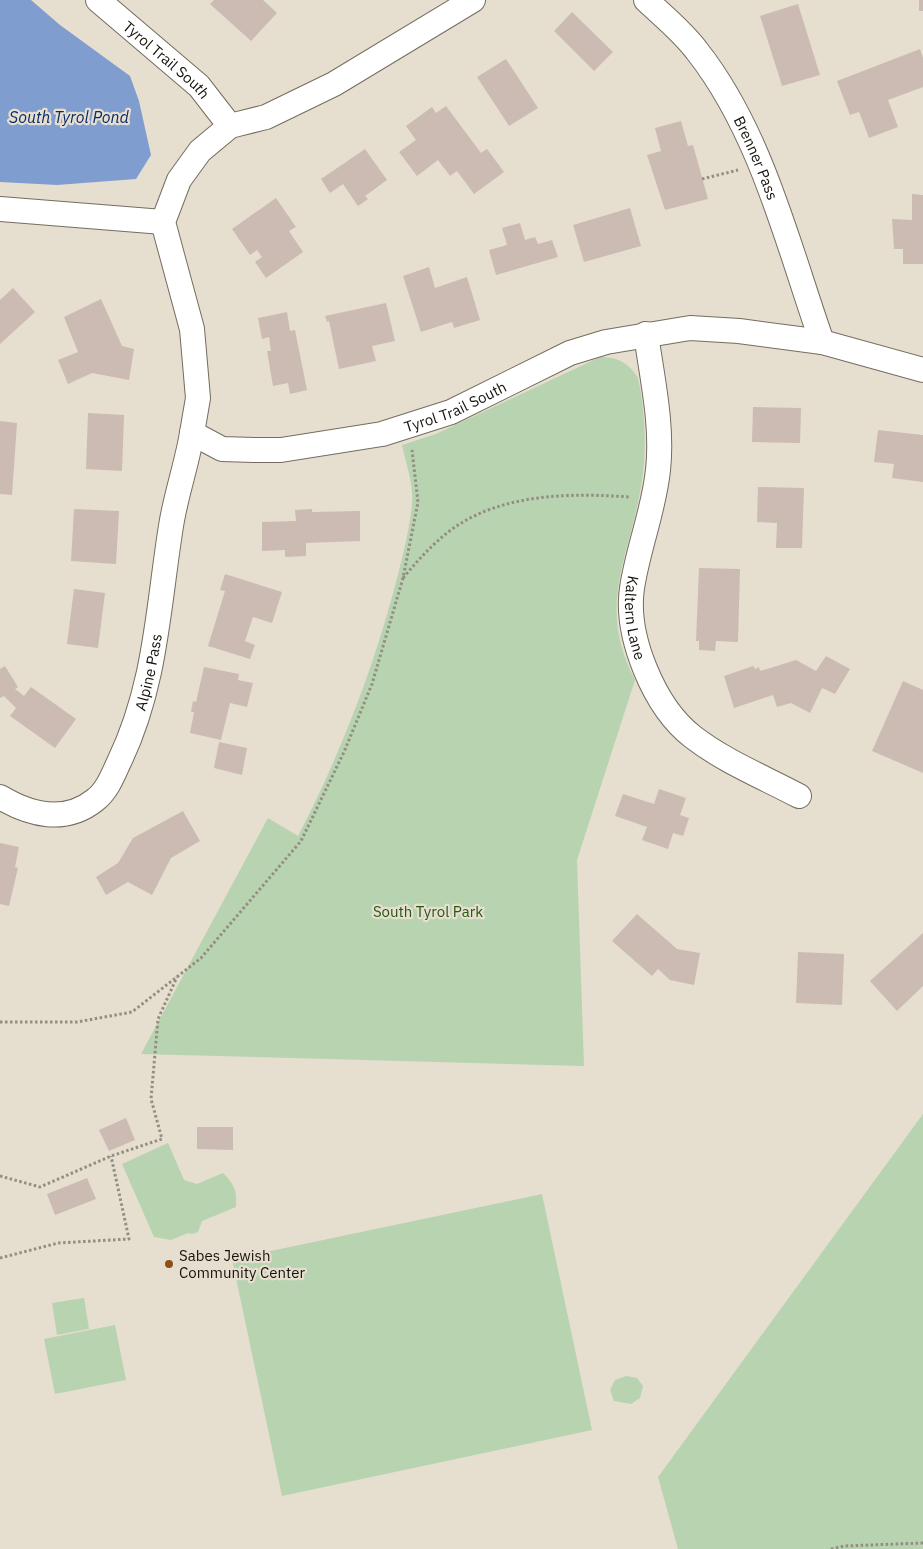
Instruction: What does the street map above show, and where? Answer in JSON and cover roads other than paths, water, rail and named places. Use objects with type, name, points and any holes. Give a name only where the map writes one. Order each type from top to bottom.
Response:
[{"type":"street","name":"Tyrol Trail South","points":[[98,0],[199,86],[230,126]]},
{"type":"street","points":[[192,433],[198,398],[192,329],[163,222],[180,180],[200,151],[230,126],[266,116],[334,84],[473,0]]},
{"type":"street","name":"Brenner Pass","points":[[646,0],[697,50],[729,97],[749,134],[822,342]]},
{"type":"street","points":[[0,209],[163,222]]},
{"type":"street","name":"Tyrol Trail South","points":[[192,433],[222,449],[281,450],[342,442],[409,427],[451,412],[570,352],[646,334],[690,328],[739,331],[822,342],[923,370]]},
{"type":"street","name":"Kaltern Lane","points":[[646,334],[656,405],[658,467],[654,498],[643,535],[631,590],[633,633],[645,670],[666,708],[692,736],[724,757],[798,796]]},
{"type":"street","name":"Alpine Pass","points":[[0,797],[30,813],[59,816],[80,809],[96,800],[111,780],[141,709],[152,665],[172,524],[192,433]]},
{"type":"water","name":"South Tyrol Pond","points":[[0,0],[31,0],[60,25],[130,76],[139,101],[151,155],[136,179],[57,185],[0,182]]},
{"type":"place","name":"Sabes Jewish Community Center","points":[[169,1264]]},
{"type":"park label","name":"South Tyrol Park","points":[[428,911]]}]
